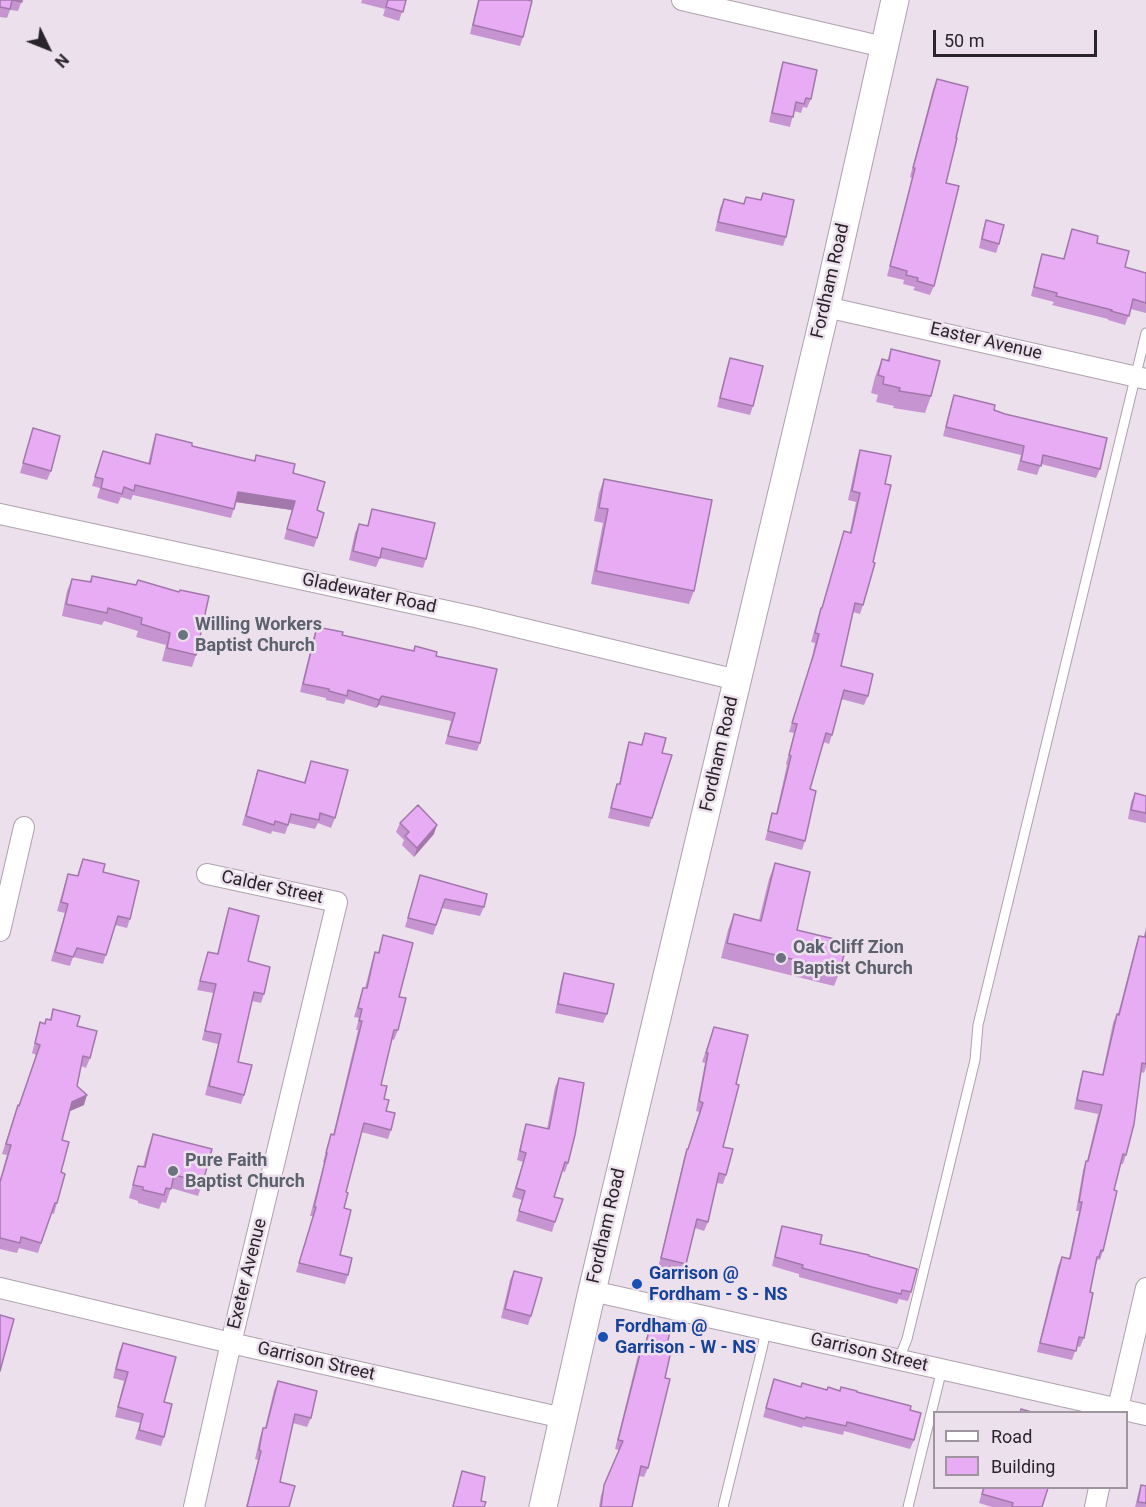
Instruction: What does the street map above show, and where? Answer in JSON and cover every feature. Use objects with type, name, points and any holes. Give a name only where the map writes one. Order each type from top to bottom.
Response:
[{"type":"street","points":[[682,0],[884,47]]},
{"type":"street","name":"Fordham Road","points":[[543,1507],[592,1291],[826,307],[895,0]]},
{"type":"street","name":"Easter Avenue","points":[[826,307],[1141,377]]},
{"type":"street","name":"Gladewater Road","points":[[0,514],[474,617],[737,681]]},
{"type":"street","points":[[0,931],[24,827]]},
{"type":"street","name":"Calder Street","points":[[207,874],[337,902]]},
{"type":"street","name":"Exeter Avenue","points":[[194,1507],[337,902]]},
{"type":"street","name":"Garrison Street","points":[[0,1288],[563,1418]]},
{"type":"street","points":[[1117,1411],[1146,1288]]},
{"type":"street","name":"Garrison Street","points":[[592,1291],[942,1369],[1117,1411]]},
{"type":"street","name":"Garrison Street","points":[[1128,1413],[1146,1415]]},
{"type":"street","points":[[1095,1507],[1099,1489]]},
{"type":"lane","points":[[898,1359],[906,1339],[975,1060],[978,1025],[1141,377],[1146,333]]},
{"type":"lane","points":[[723,1507],[766,1329]]},
{"type":"lane","points":[[908,1507],[942,1369]]},
{"type":"building","points":[[0,0],[12,0],[10,9],[0,7]]},
{"type":"building","points":[[388,0],[406,0],[403,12],[386,7]]},
{"type":"building","points":[[479,0],[532,1],[523,37],[473,25]]},
{"type":"building","points":[[783,62],[817,70],[811,99],[806,98],[804,104],[796,102],[793,117],[772,113]]},
{"type":"building","points":[[937,79],[968,87],[946,183],[959,186],[934,286],[906,275],[907,271],[890,266]]},
{"type":"building","points":[[763,193],[794,200],[786,237],[718,222],[724,199],[744,204],[746,197],[761,200]]},
{"type":"building","points":[[986,220],[1004,225],[999,244],[982,239]]},
{"type":"building","points":[[1072,229],[1098,236],[1097,243],[1129,251],[1125,267],[1146,273],[1146,303],[1133,299],[1129,316],[1056,296],[1057,293],[1034,287],[1042,254],[1064,259]]},
{"type":"building","points":[[891,349],[940,361],[931,396],[899,391],[900,388],[883,384],[884,377],[878,375],[882,359],[889,361]]},
{"type":"building","points":[[730,358],[763,366],[753,406],[720,398]]},
{"type":"building","points":[[954,395],[995,405],[994,410],[1005,414],[1107,438],[1100,469],[1043,455],[1041,466],[1021,461],[1024,446],[946,427]]},
{"type":"building","points":[[33,428],[60,436],[51,471],[23,463]]},
{"type":"building","points":[[156,434],[192,443],[192,446],[255,461],[256,455],[295,464],[293,473],[325,482],[317,510],[324,513],[317,538],[287,529],[295,501],[238,492],[234,509],[135,485],[134,491],[124,487],[122,494],[101,488],[103,479],[95,477],[103,451],[150,464]]},
{"type":"building","points":[[860,450],[891,456],[885,484],[891,485],[873,562],[875,563],[863,605],[855,603],[841,666],[873,674],[868,696],[844,690],[832,735],[826,733],[810,789],[816,791],[805,841],[768,831],[772,813],[777,814],[791,756],[789,755],[797,724],[792,723],[819,634],[815,633],[821,608],[844,531],[851,533],[860,493],[852,491]]},
{"type":"building","points":[[604,479],[712,500],[694,591],[596,571],[608,509],[599,508]]},
{"type":"building","points":[[372,509],[435,523],[426,559],[382,548],[380,558],[353,551],[359,524],[368,526]]},
{"type":"building","points":[[92,576],[136,585],[138,580],[179,592],[180,590],[209,596],[196,655],[167,648],[170,633],[141,624],[142,618],[108,608],[107,613],[66,604],[72,579],[91,582]]},
{"type":"building","points":[[317,627],[414,651],[415,646],[437,652],[436,656],[497,669],[480,743],[448,736],[455,713],[382,696],[379,700],[348,690],[347,696],[329,691],[329,689],[303,684]]},
{"type":"building","points":[[645,733],[666,738],[662,753],[672,755],[652,818],[611,808],[617,784],[620,784],[629,742],[642,745]]},
{"type":"building","points":[[311,761],[348,770],[335,818],[320,813],[319,820],[291,814],[288,825],[275,821],[274,825],[246,816],[258,770],[305,783]]},
{"type":"building","points":[[1135,793],[1146,796],[1146,813],[1131,810]]},
{"type":"building","points":[[418,805],[437,825],[417,848],[405,836],[409,832],[400,823]]},
{"type":"building","points":[[83,859],[105,864],[103,872],[139,881],[130,919],[118,916],[106,955],[77,948],[73,957],[55,952],[68,904],[61,902],[68,874],[78,876]]},
{"type":"building","points":[[775,863],[810,872],[797,930],[847,942],[840,971],[727,943],[734,914],[761,921]]},
{"type":"building","points":[[420,875],[487,894],[484,907],[445,899],[436,925],[408,918]]},
{"type":"building","points":[[229,908],[259,916],[248,961],[270,967],[264,994],[254,992],[238,1062],[252,1065],[244,1095],[209,1086],[221,1034],[205,1031],[216,984],[200,981],[208,952],[218,954]]},
{"type":"building","points":[[1146,932],[1146,1064],[1142,1063],[1134,1124],[1126,1155],[1123,1154],[1114,1190],[1117,1191],[1103,1251],[1101,1250],[1097,1257],[1084,1338],[1079,1337],[1076,1351],[1040,1343],[1062,1257],[1070,1259],[1082,1202],[1079,1202],[1086,1161],[1088,1161],[1102,1105],[1077,1100],[1083,1071],[1103,1075],[1139,936],[1145,937]]},
{"type":"building","points":[[383,935],[413,943],[399,997],[406,998],[398,1030],[394,1030],[381,1085],[387,1086],[384,1099],[389,1100],[386,1111],[395,1113],[391,1130],[364,1123],[346,1192],[348,1193],[344,1208],[351,1210],[340,1255],[352,1258],[348,1275],[299,1263],[316,1207],[314,1207],[326,1153],[331,1134],[334,1135],[362,1021],[359,1021],[362,1009],[358,1008],[363,988],[367,988],[375,952],[379,953]]},
{"type":"building","points":[[564,973],[614,984],[607,1014],[558,1004]]},
{"type":"building","points":[[53,1009],[80,1016],[77,1026],[97,1031],[90,1058],[83,1056],[77,1086],[87,1095],[72,1102],[62,1140],[69,1142],[61,1172],[65,1174],[57,1203],[55,1203],[41,1243],[21,1237],[20,1243],[0,1238],[0,1182],[11,1145],[6,1144],[40,1045],[35,1043],[40,1022],[45,1024],[46,1019],[51,1020]]},
{"type":"building","points":[[714,1027],[748,1035],[736,1084],[739,1085],[723,1147],[733,1149],[726,1175],[719,1173],[708,1222],[697,1219],[686,1264],[661,1258],[687,1149],[703,1103],[699,1101],[708,1053],[706,1053]]},
{"type":"building","points":[[559,1078],[584,1083],[568,1163],[565,1162],[554,1197],[563,1199],[555,1222],[519,1211],[525,1191],[516,1188],[526,1153],[520,1151],[526,1124],[549,1129]]},
{"type":"building","name":"Pure Faith Baptist Church","points":[[153,1134],[212,1149],[203,1182],[174,1175],[171,1189],[166,1188],[164,1195],[133,1185],[138,1166],[145,1167]]},
{"type":"building","points":[[782,1226],[822,1235],[820,1244],[917,1269],[911,1292],[902,1290],[901,1294],[872,1287],[802,1268],[803,1265],[775,1257]]},
{"type":"building","points":[[514,1271],[542,1278],[531,1316],[505,1309]]},
{"type":"building","points":[[0,1315],[14,1319],[0,1371]]},
{"type":"building","points":[[650,1327],[670,1331],[666,1350],[671,1351],[665,1378],[670,1379],[648,1468],[641,1466],[632,1507],[601,1507],[604,1485],[623,1441],[618,1440],[642,1346],[645,1346]]},
{"type":"building","points":[[123,1343],[176,1357],[164,1402],[172,1404],[164,1437],[139,1430],[143,1414],[118,1407],[128,1372],[116,1369]]},
{"type":"building","points":[[774,1379],[801,1387],[802,1383],[840,1391],[841,1387],[911,1406],[910,1410],[921,1413],[914,1440],[847,1422],[846,1426],[806,1417],[805,1419],[766,1408]]},
{"type":"building","points":[[278,1381],[317,1391],[311,1418],[295,1414],[280,1482],[295,1486],[289,1507],[247,1507],[261,1451],[259,1450],[263,1428],[266,1428]]},
{"type":"building","points":[[462,1471],[485,1477],[481,1501],[486,1502],[484,1507],[453,1507]]},
{"type":"building","points":[[1141,1485],[1146,1486],[1146,1503],[1138,1502]]},
{"type":"building","points":[[984,1489],[1048,1489],[1042,1507],[1012,1507],[1013,1503],[982,1494]]},
{"type":"place","name":"Willing Workers Baptist Church","points":[[183,635]]},
{"type":"place","name":"Oak Cliff Zion Baptist Church","points":[[781,958]]},
{"type":"place","name":"Pure Faith Baptist Church","points":[[173,1171]]},
{"type":"place","name":"Garrison @ Fordham - S - NS","points":[[637,1284]]},
{"type":"place","name":"Fordham @ Garrison - W - NS","points":[[603,1337]]}]
